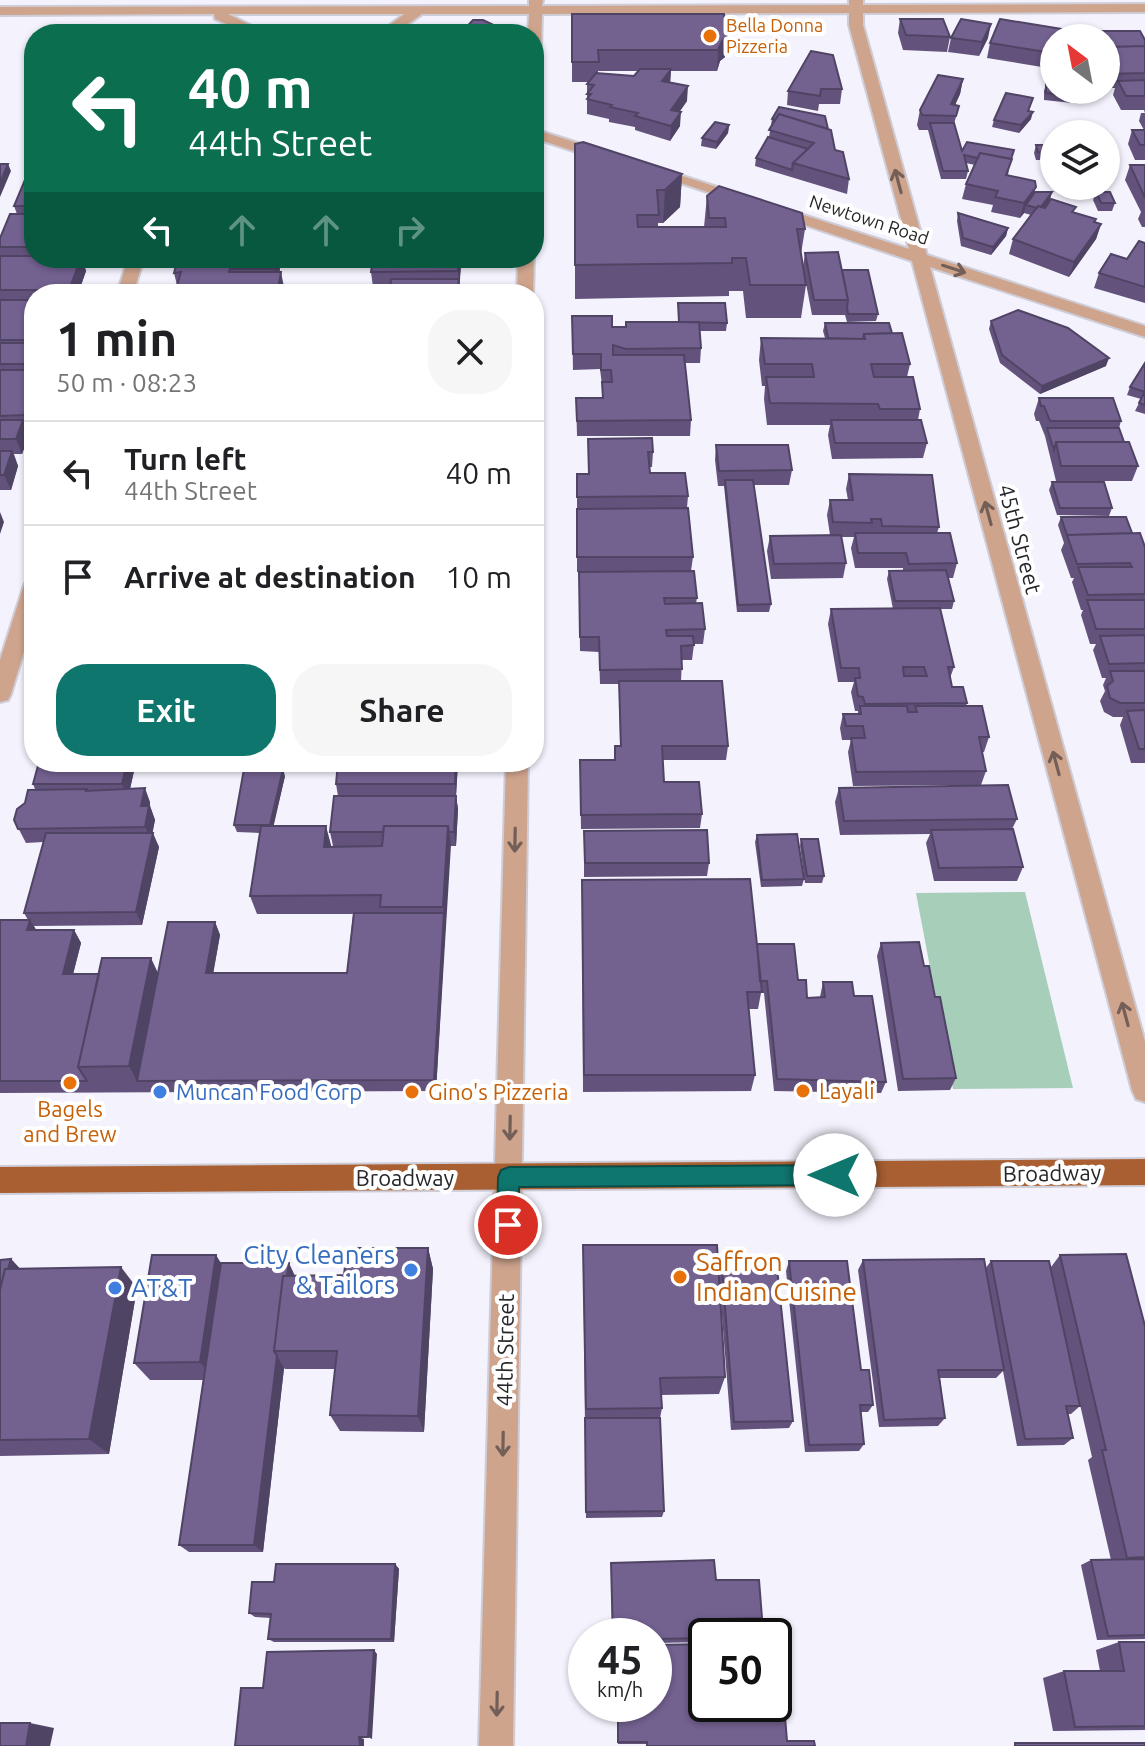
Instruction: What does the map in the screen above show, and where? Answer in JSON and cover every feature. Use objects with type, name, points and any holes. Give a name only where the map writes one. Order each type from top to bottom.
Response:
[{"type":"main road","name":"Broadway","points":[[0,1180],[1145,1172]]},
{"type":"street","points":[[190,0],[239,24]]},
{"type":"street","points":[[0,11],[417,11],[536,5],[1145,8]]},
{"type":"street","name":"45th Street","points":[[856,5],[856,25],[918,258],[1145,1090]]},
{"type":"street","points":[[399,24],[417,11]]},
{"type":"street","name":"Newtown Road","points":[[544,136],[1145,332]]},
{"type":"street","points":[[0,694],[24,617]]},
{"type":"street","name":"44th Street","points":[[496,1746],[517,772]]},
{"type":"green space","points":[[1025,892],[1073,1088],[953,1089],[916,893]]},
{"type":"building","points":[[572,14],[724,14],[727,37],[718,50],[598,50],[599,62],[572,62]]},
{"type":"building","points":[[900,19],[943,19],[950,37],[906,35]]},
{"type":"building","points":[[961,19],[991,24],[982,42],[951,38]]},
{"type":"building","points":[[1000,19],[1040,25],[1040,51],[990,43]]},
{"type":"building","points":[[473,20],[483,20],[492,24],[469,24]]},
{"type":"building","points":[[1120,31],[1140,31],[1145,46],[1120,47]]},
{"type":"building","points":[[1145,46],[1145,73],[1120,74],[1120,47]]},
{"type":"building","points":[[811,51],[833,55],[842,89],[821,89],[820,96],[788,91]]},
{"type":"building","points":[[640,69],[671,69],[662,81],[688,86],[671,110],[681,112],[671,126],[587,99],[594,85],[587,84],[596,73],[634,76]]},
{"type":"building","points":[[938,75],[963,79],[951,104],[959,106],[956,116],[922,115],[920,110]]},
{"type":"building","points":[[1145,80],[1145,96],[1126,96],[1120,81]]},
{"type":"building","points":[[1006,93],[1033,98],[1028,111],[1033,112],[1021,125],[994,120]]},
{"type":"building","points":[[779,107],[825,116],[828,129],[779,114],[775,120],[772,119]]},
{"type":"building","points":[[779,114],[831,130],[835,150],[843,152],[849,179],[793,163],[814,143],[769,130]]},
{"type":"building","points":[[715,122],[729,125],[717,142],[702,138]]},
{"type":"building","points":[[930,123],[954,123],[962,151],[967,142],[1014,150],[1011,159],[980,153],[978,158],[964,155],[968,171],[943,171]]},
{"type":"building","points":[[1132,130],[1145,130],[1145,145],[1140,145]]},
{"type":"building","points":[[768,137],[808,149],[793,163],[792,170],[756,158]]},
{"type":"building","points":[[583,142],[682,174],[665,190],[657,190],[659,215],[637,215],[638,227],[726,227],[725,218],[709,218],[707,196],[719,186],[802,213],[805,229],[797,229],[806,285],[750,285],[746,258],[732,258],[732,263],[575,265],[575,144]]},
{"type":"building","points":[[980,153],[1012,159],[1006,175],[1035,181],[1036,187],[1024,203],[995,197],[998,191],[966,184]]},
{"type":"building","points":[[0,164],[8,164],[0,183]]},
{"type":"building","points":[[1130,165],[1145,165],[1145,198]]},
{"type":"building","points":[[24,182],[24,206],[14,206]]},
{"type":"building","points":[[1035,192],[1040,192],[1040,200],[1046,200],[1037,208],[1026,205]]},
{"type":"building","points":[[1050,200],[1054,200],[1076,207],[1072,212],[1096,219],[1094,222],[1101,224],[1074,262],[1013,239],[1038,206],[1045,208]]},
{"type":"building","points":[[1100,200],[1114,200],[1115,203],[1101,203]]},
{"type":"building","points":[[958,213],[1008,228],[993,247],[963,238]]},
{"type":"building","points":[[10,214],[24,214],[24,247],[0,247],[0,238]]},
{"type":"building","points":[[1139,241],[1145,243],[1145,287],[1099,273],[1111,254],[1127,259]]},
{"type":"building","points":[[838,252],[848,300],[814,300],[805,253]]},
{"type":"building","points":[[0,256],[24,256],[24,268],[77,268],[71,284],[24,284],[24,290],[0,290]]},
{"type":"building","points":[[175,268],[274,268],[230,269],[229,272],[281,272],[279,284],[177,284],[181,272],[174,273]]},
{"type":"building","points":[[372,268],[458,268],[458,271],[371,272]]},
{"type":"building","points":[[842,270],[868,270],[878,314],[848,314]]},
{"type":"building","points":[[391,279],[459,279],[458,284],[391,284]]},
{"type":"building","points":[[0,300],[24,300],[24,340],[0,340]]},
{"type":"building","points":[[678,303],[725,303],[727,323],[679,322]]},
{"type":"building","points":[[1018,310],[1068,328],[1109,358],[1042,386],[1002,355],[991,321]]},
{"type":"building","points":[[572,316],[612,316],[612,327],[626,327],[626,322],[699,322],[701,348],[626,349],[613,345],[613,355],[684,355],[691,420],[577,421],[576,398],[603,398],[602,382],[612,382],[611,370],[601,370],[601,354],[573,354]]},
{"type":"building","points":[[825,323],[889,323],[892,333],[864,334],[863,339],[828,338]]},
{"type":"building","points":[[902,333],[910,364],[871,364],[874,377],[913,377],[920,409],[880,409],[878,404],[770,403],[766,377],[814,377],[812,364],[765,364],[761,338],[865,339],[864,334]]},
{"type":"building","points":[[0,343],[24,343],[24,364],[0,364]]},
{"type":"building","points":[[1145,363],[1145,392],[1130,387]]},
{"type":"building","points":[[0,370],[24,370],[24,415],[0,416]]},
{"type":"building","points":[[1145,393],[1145,405],[1139,403]]},
{"type":"building","points":[[1039,398],[1113,398],[1121,421],[1050,421]]},
{"type":"building","points":[[0,420],[23,420],[16,439],[0,439]]},
{"type":"building","points":[[831,420],[921,420],[927,443],[835,443]]},
{"type":"building","points":[[1047,428],[1119,428],[1124,442],[1056,442],[1054,450]]},
{"type":"building","points":[[652,438],[653,452],[648,452],[650,473],[685,473],[688,496],[577,497],[577,474],[589,474],[588,439]]},
{"type":"building","points":[[1056,442],[1129,442],[1138,466],[1061,466]]},
{"type":"building","points":[[716,445],[788,445],[792,470],[719,471]]},
{"type":"building","points":[[0,451],[12,451],[4,475],[0,475]]},
{"type":"building","points":[[849,474],[932,475],[939,527],[882,526],[881,519],[871,519],[872,523],[833,522],[830,500],[853,500]]},
{"type":"building","points":[[725,480],[753,480],[771,604],[738,605]]},
{"type":"building","points":[[1052,482],[1104,482],[1112,508],[1060,508]]},
{"type":"building","points":[[688,508],[693,557],[577,557],[577,509]]},
{"type":"building","points":[[1061,517],[1126,517],[1132,533],[1067,535]]},
{"type":"building","points":[[855,533],[950,533],[957,563],[909,564],[906,553],[858,553]]},
{"type":"building","points":[[1140,533],[1145,547],[1145,594],[1088,595],[1078,567],[1132,567],[1130,563],[1077,564],[1067,535]]},
{"type":"building","points":[[841,535],[846,563],[774,564],[770,536]]},
{"type":"building","points":[[946,570],[954,601],[895,601],[889,571]]},
{"type":"building","points":[[694,571],[697,598],[664,598],[665,604],[702,603],[705,629],[666,630],[667,636],[693,636],[694,645],[681,646],[682,669],[600,670],[599,637],[580,637],[579,572]]},
{"type":"building","points":[[1087,600],[1145,600],[1145,629],[1096,629]]},
{"type":"building","points":[[940,608],[954,667],[948,667],[952,687],[963,687],[967,703],[865,704],[863,697],[858,696],[855,678],[860,678],[859,668],[841,668],[831,609]],"holes":[[[903,667],[924,667],[927,676],[904,676]]]},
{"type":"building","points":[[1145,635],[1145,663],[1109,664],[1100,636]]},
{"type":"building","points":[[1110,671],[1145,671],[1145,703],[1120,703],[1110,698],[1107,686],[1113,681]]},
{"type":"building","points":[[619,681],[722,681],[728,746],[662,746],[664,782],[699,782],[702,814],[581,815],[580,760],[615,760],[615,746],[621,746]]},
{"type":"building","points":[[860,706],[907,706],[908,712],[917,712],[915,706],[982,706],[989,737],[979,737],[986,771],[856,772],[851,738],[865,738],[863,726],[846,726],[843,714],[861,714]]},
{"type":"building","points":[[1145,710],[1145,749],[1139,749],[1127,711]]},
{"type":"building","points":[[36,772],[125,772],[122,784],[33,784]]},
{"type":"building","points":[[243,772],[282,772],[270,825],[234,825]]},
{"type":"building","points":[[337,772],[456,772],[455,784],[336,784]]},
{"type":"building","points":[[1008,785],[1017,819],[844,821],[839,788]]},
{"type":"building","points":[[145,788],[141,806],[149,806],[145,827],[18,829],[14,820],[17,809],[25,803],[28,790]]},
{"type":"building","points":[[334,796],[456,796],[454,832],[449,832],[448,826],[384,826],[383,832],[330,832]]},
{"type":"building","points":[[261,826],[326,826],[324,847],[382,846],[384,826],[448,826],[443,907],[380,907],[381,895],[250,896]]},
{"type":"building","points":[[1013,829],[1023,867],[939,868],[931,830]]},
{"type":"building","points":[[707,830],[709,863],[585,863],[584,831]]},
{"type":"building","points":[[46,833],[153,833],[136,912],[24,913]]},
{"type":"building","points":[[797,834],[804,879],[762,880],[757,835]]},
{"type":"building","points":[[801,839],[818,839],[824,876],[807,876]]},
{"type":"building","points":[[750,879],[762,992],[747,992],[755,1075],[584,1075],[582,880]]},
{"type":"building","points":[[354,913],[444,913],[434,1080],[137,1081],[168,922],[215,922],[206,973],[347,973]]},
{"type":"building","points":[[0,920],[30,920],[27,930],[74,930],[63,974],[99,974],[78,1067],[87,1081],[0,1081]]},
{"type":"building","points":[[919,942],[924,966],[929,966],[935,997],[940,997],[956,1078],[903,1079],[881,943]]},
{"type":"building","points":[[757,944],[794,944],[798,980],[806,980],[807,998],[825,997],[823,982],[852,982],[854,996],[872,996],[886,1082],[777,1079],[767,981],[760,981]]},
{"type":"building","points":[[102,958],[151,958],[129,1066],[78,1067]]},
{"type":"building","points":[[583,1245],[717,1245],[725,1377],[660,1378],[662,1408],[586,1409]]},
{"type":"building","points":[[347,1248],[428,1248],[418,1416],[330,1415],[337,1351],[274,1351],[283,1276],[344,1275]]},
{"type":"building","points":[[1126,1254],[1145,1326],[1145,1557],[1127,1558],[1102,1450],[1106,1450],[1060,1255]]},
{"type":"building","points":[[152,1255],[216,1255],[200,1362],[134,1363]]},
{"type":"building","points":[[11,1259],[8,1269],[5,1269],[0,1290],[0,1260]]},
{"type":"building","points":[[984,1259],[1004,1370],[938,1370],[945,1418],[884,1420],[863,1260]]},
{"type":"building","points":[[789,1261],[847,1261],[861,1370],[869,1370],[873,1405],[860,1405],[864,1444],[809,1445]]},
{"type":"building","points":[[991,1261],[1049,1261],[1080,1406],[1066,1406],[1073,1438],[1025,1439]]},
{"type":"building","points":[[221,1263],[289,1263],[287,1276],[283,1276],[274,1351],[277,1356],[254,1545],[179,1545]]},
{"type":"building","points":[[121,1267],[89,1439],[0,1440],[0,1290],[5,1269]]},
{"type":"building","points":[[777,1268],[793,1421],[734,1422],[722,1269]]},
{"type":"building","points":[[585,1418],[660,1418],[664,1511],[586,1512]]},
{"type":"building","points":[[1145,1559],[1145,1635],[1108,1636],[1091,1560]]},
{"type":"building","points":[[714,1560],[716,1580],[759,1580],[762,1618],[688,1618],[688,1638],[672,1639],[672,1618],[613,1618],[611,1563]]},
{"type":"building","points":[[276,1564],[395,1564],[391,1639],[268,1639],[271,1614],[249,1613],[252,1582],[274,1582]]},
{"type":"building","points":[[1119,1642],[1145,1642],[1145,1726],[1075,1727],[1064,1671],[1124,1671]]},
{"type":"building","points":[[688,1644],[688,1722],[785,1722],[787,1741],[814,1741],[815,1746],[647,1746],[647,1742],[618,1742],[618,1722],[672,1722],[672,1645]]},
{"type":"building","points":[[374,1650],[368,1737],[359,1737],[360,1746],[235,1746],[241,1688],[263,1688],[267,1652]]},
{"type":"building","points":[[0,1723],[30,1723],[26,1746],[0,1746]]},
{"type":"building","points":[[1015,1743],[1145,1743],[1145,1746],[1015,1746]]},
{"type":"place","name":"Bella Donna Pizzeria","points":[[710,36]]},
{"type":"place","name":"Bagels and Brew","points":[[70,1083]]},
{"type":"place","name":"Layali","points":[[803,1091]]},
{"type":"place","name":"Muncan Food Corp","points":[[160,1092]]},
{"type":"place","name":"Gino's Pizzeria","points":[[412,1092]]},
{"type":"place","name":"City Cleaners & Tailors","points":[[411,1270]]},
{"type":"place","name":"Saffron Indian Cuisine","points":[[680,1277]]},
{"type":"place","name":"AT&T","points":[[115,1288]]},
{"type":"route","points":[[508,1225],[509,1177],[835,1175]]}]
